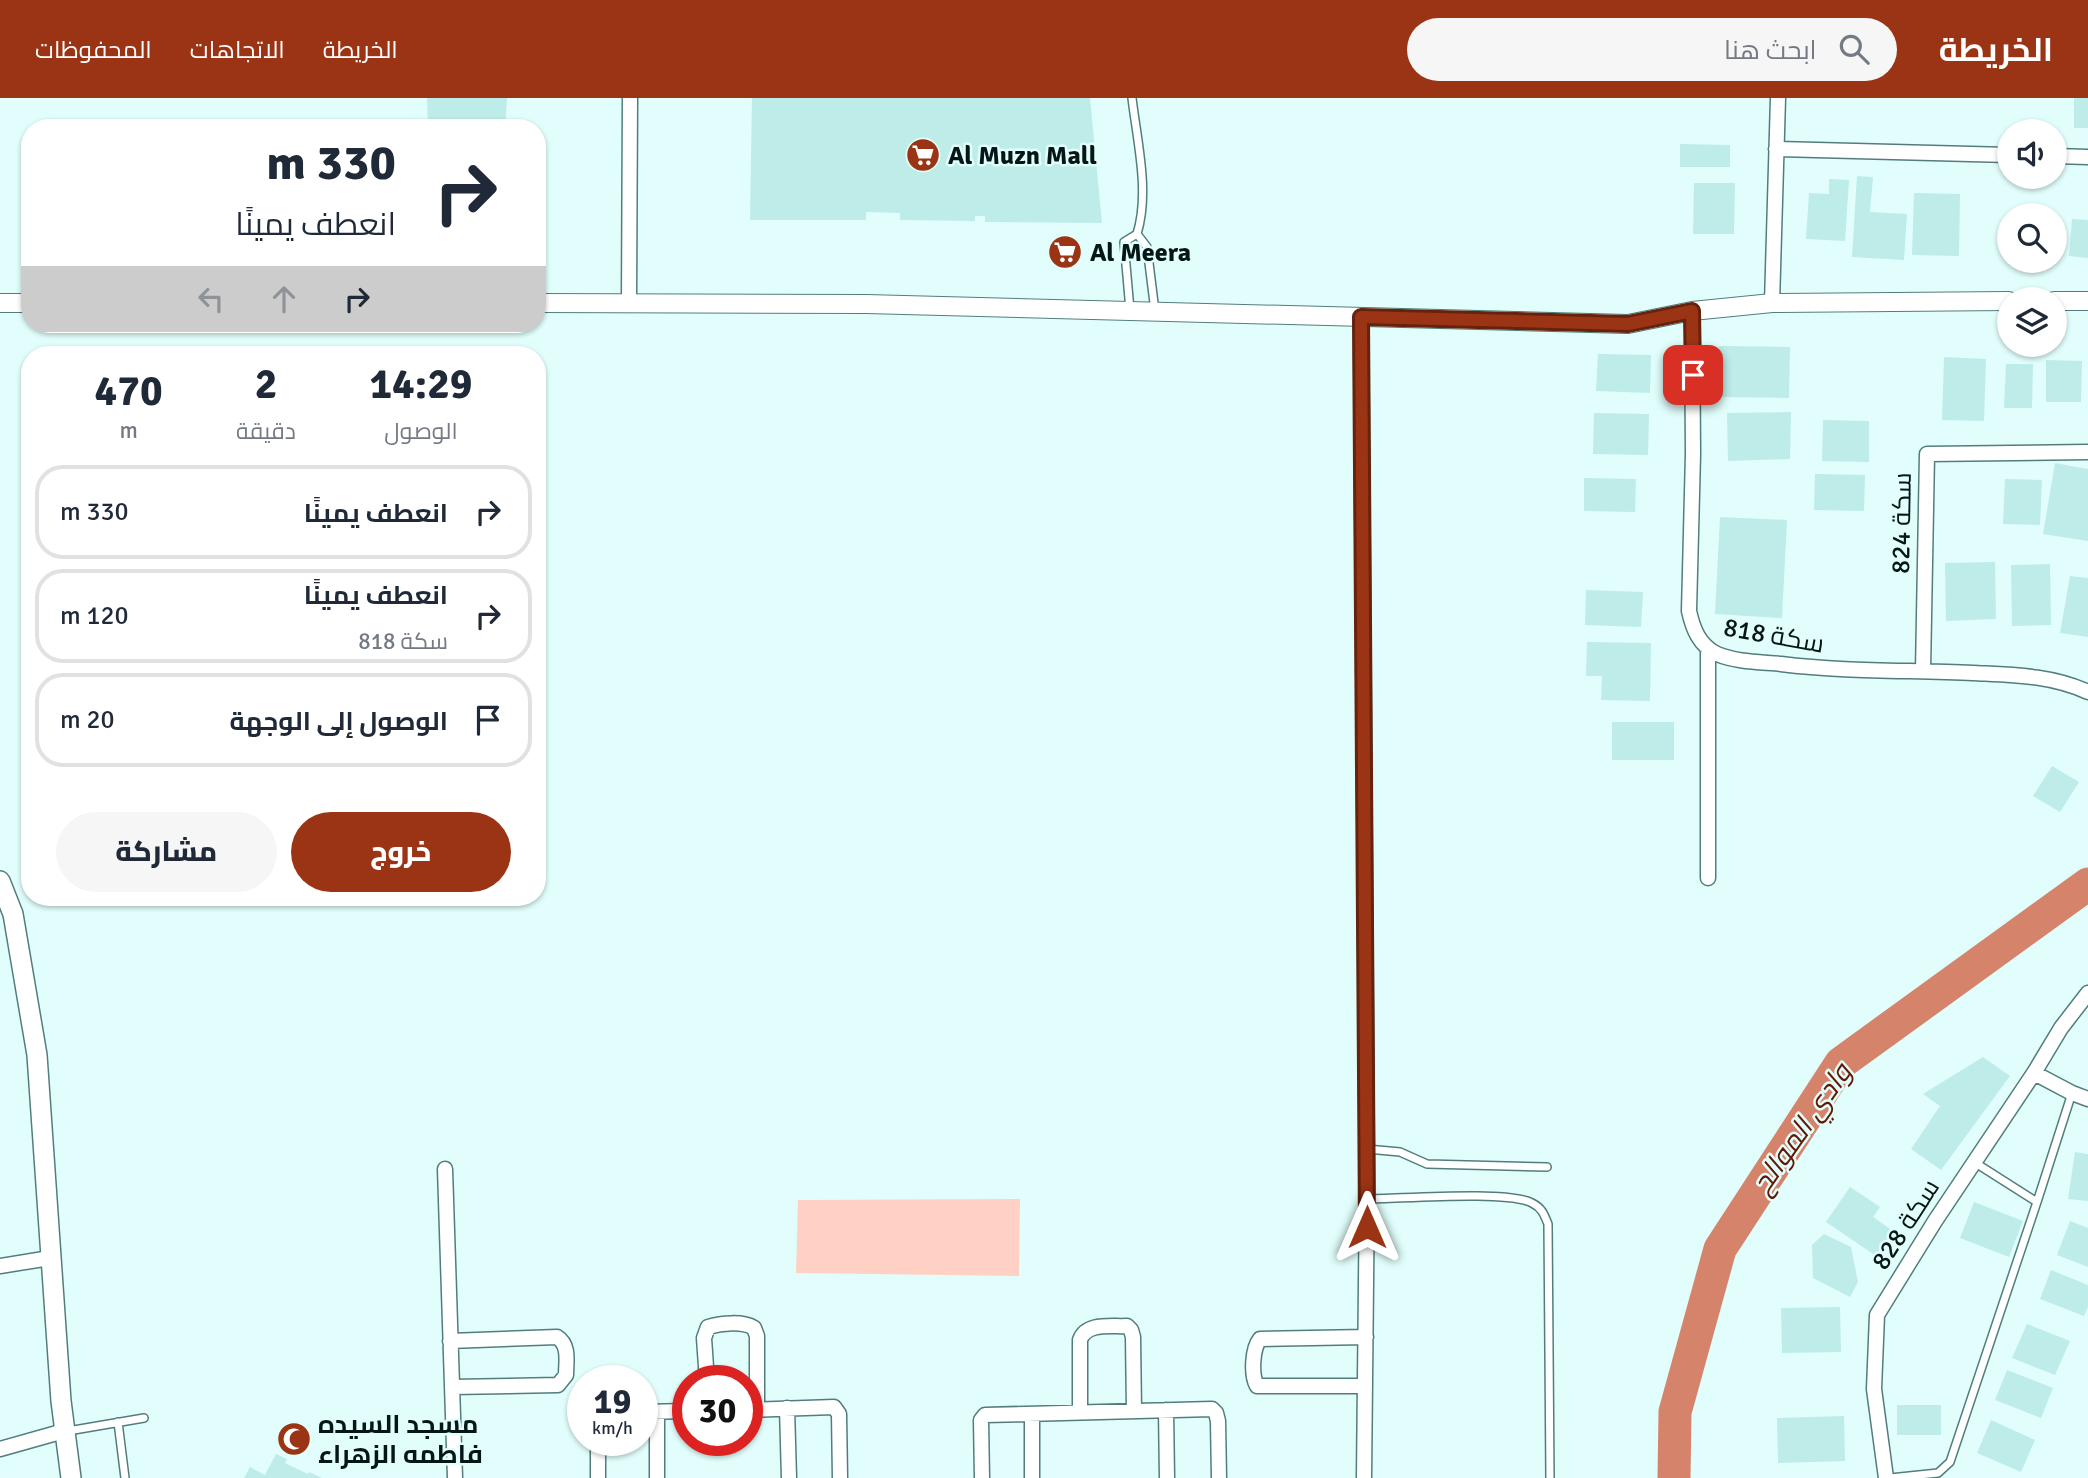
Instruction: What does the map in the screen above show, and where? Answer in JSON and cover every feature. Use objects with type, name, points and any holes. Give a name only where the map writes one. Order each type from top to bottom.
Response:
[{"type":"main road","points":[[0,881],[13,914],[37,1055],[50,1258],[64,1431],[71,1478]]},
{"type":"street","points":[[629,303],[630,98]]},
{"type":"street","points":[[1772,303],[1778,98]]},
{"type":"street","points":[[1776,149],[1997,155]]},
{"type":"street","points":[[2067,156],[2088,157]]},
{"type":"street","points":[[546,303],[866,304],[1628,324],[1692,311],[1772,303],[1997,301]]},
{"type":"street","points":[[2067,301],[2088,301]]},
{"type":"street","points":[[0,303],[21,303]]},
{"type":"street","name":"سكة 818","points":[[1692,311],[1693,454],[1689,611],[1692,626],[1708,648],[1719,654],[1747,660],[1831,670],[2025,675],[2057,681],[2088,692]]},
{"type":"street","points":[[1361,317],[1367,1149],[1364,1478]]},
{"type":"street","name":"سكة 824","points":[[1923,671],[1927,454],[2088,452]]},
{"type":"street","points":[[1708,648],[1708,877]]},
{"type":"street","name":"سكة 828","points":[[1888,1478],[1874,1389],[1877,1315],[2061,1028],[2088,993]]},
{"type":"street","points":[[2034,1073],[2088,1099]]},
{"type":"street","points":[[445,1169],[455,1478]]},
{"type":"street","points":[[0,1266],[50,1258]]},
{"type":"street","points":[[705,1365],[704,1338],[708,1327],[748,1324],[754,1328],[757,1336],[755,1365]]},
{"type":"street","points":[[1080,1412],[1080,1340],[1083,1333],[1088,1328],[1127,1326],[1133,1337],[1134,1411]]},
{"type":"street","points":[[1366,1337],[1260,1339],[1254,1348],[1254,1381],[1257,1386],[1366,1385]]},
{"type":"street","points":[[450,1341],[557,1338],[564,1342],[566,1347],[566,1375],[558,1385],[452,1387]]},
{"type":"street","points":[[763,1410],[834,1408],[839,1414],[840,1423],[840,1478]]},
{"type":"street","points":[[788,1409],[789,1478]]},
{"type":"street","points":[[982,1478],[981,1420],[985,1415],[1212,1409],[1216,1413],[1219,1478]]},
{"type":"street","points":[[1166,1410],[1167,1478]]},
{"type":"street","points":[[1032,1413],[1032,1478]]},
{"type":"street","points":[[0,1449],[64,1431]]},
{"type":"street","points":[[598,1456],[598,1478]]},
{"type":"street","points":[[655,1456],[657,1478]]},
{"type":"lane","points":[[1130,311],[1124,242],[1137,234],[1142,217],[1132,98]]},
{"type":"lane","points":[[1137,234],[1147,247],[1155,312]]},
{"type":"lane","points":[[1888,1478],[1938,1473],[1950,1462],[2072,1093]]},
{"type":"lane","points":[[1367,1149],[1400,1152],[1427,1164],[1547,1167]]},
{"type":"lane","points":[[1974,1162],[2038,1202]]},
{"type":"lane","points":[[1367,1199],[1507,1197],[1530,1202],[1542,1210],[1548,1224],[1550,1478]]},
{"type":"lane","points":[[64,1431],[144,1418]]},
{"type":"lane","points":[[118,1422],[125,1478]]},
{"type":"shaded area","points":[[1020,1199],[1019,1276],[796,1273],[798,1200]]},
{"type":"building","points":[[427,98],[507,98],[506,119],[428,119]]},
{"type":"building","name":"Al Muzn Mall","points":[[752,98],[1090,98],[1102,223],[985,222],[985,216],[975,216],[975,221],[900,220],[900,213],[866,212],[866,220],[750,220]]},
{"type":"building","points":[[2074,98],[2088,98],[2088,128],[2074,128]]},
{"type":"building","points":[[1680,144],[1730,145],[1730,167],[1680,167]]},
{"type":"building","points":[[1857,176],[1873,177],[1870,212],[1907,214],[1904,260],[1852,257]]},
{"type":"building","points":[[1829,179],[1849,180],[1845,241],[1806,239],[1809,193],[1829,194]]},
{"type":"building","points":[[1694,183],[1735,183],[1734,234],[1693,234]]},
{"type":"building","points":[[1914,193],[1960,194],[1959,256],[1912,255]]},
{"type":"building","points":[[2072,219],[2088,220],[2088,258],[2069,256]]},
{"type":"building","points":[[1719,346],[1790,347],[1789,398],[1718,397]]},
{"type":"building","points":[[1598,354],[1651,355],[1650,393],[1596,391]]},
{"type":"building","points":[[1944,357],[1986,359],[1984,421],[1942,420]]},
{"type":"building","points":[[2046,360],[2082,361],[2081,402],[2046,402]]},
{"type":"building","points":[[2006,364],[2033,364],[2032,408],[2004,408]]},
{"type":"building","points":[[1791,412],[1790,459],[1728,461],[1727,413]]},
{"type":"building","points":[[1594,413],[1649,414],[1648,455],[1593,454]]},
{"type":"building","points":[[1823,420],[1869,421],[1869,462],[1822,461]]},
{"type":"building","points":[[2055,463],[2088,469],[2088,541],[2043,534]]},
{"type":"building","points":[[1815,474],[1865,475],[1864,511],[1814,510]]},
{"type":"building","points":[[1584,478],[1636,479],[1635,512],[1584,511]]},
{"type":"building","points":[[2005,479],[2042,480],[2040,525],[2003,524]]},
{"type":"building","points":[[1720,517],[1787,520],[1782,618],[1715,614]]},
{"type":"building","points":[[1995,562],[1996,619],[1946,621],[1945,563]]},
{"type":"building","points":[[2050,564],[2051,625],[2012,626],[2011,565]]},
{"type":"building","points":[[2070,576],[2088,578],[2088,637],[2060,633]]},
{"type":"building","points":[[1586,590],[1643,592],[1641,627],[1585,625]]},
{"type":"building","points":[[1587,642],[1651,643],[1650,701],[1601,700],[1602,676],[1586,676]]},
{"type":"building","points":[[1612,722],[1674,722],[1674,760],[1612,760]]},
{"type":"building","points":[[2052,766],[2079,782],[2060,812],[2033,796]]},
{"type":"building","points":[[1983,1057],[2010,1076],[1941,1170],[1911,1149],[1940,1106],[1923,1094]]},
{"type":"building","points":[[2075,1152],[2088,1154],[2088,1201],[2068,1199]]},
{"type":"building","points":[[1850,1187],[1880,1207],[1873,1217],[1896,1233],[1879,1258],[1826,1222]]},
{"type":"building","points":[[1974,1202],[2023,1221],[2009,1257],[1960,1238]]},
{"type":"building","points":[[2070,1221],[2088,1228],[2088,1267],[2057,1255]]},
{"type":"building","points":[[1824,1234],[1851,1247],[1858,1282],[1850,1297],[1813,1278],[1812,1245]]},
{"type":"building","points":[[2051,1270],[2088,1285],[2088,1307],[2084,1316],[2040,1299]]},
{"type":"building","points":[[1840,1307],[1841,1352],[1782,1353],[1781,1308]]},
{"type":"building","points":[[2027,1324],[2070,1341],[2055,1375],[2012,1358]]},
{"type":"building","points":[[2007,1370],[2053,1388],[2041,1418],[1995,1400]]},
{"type":"building","points":[[1897,1405],[1941,1405],[1941,1435],[1897,1435]]},
{"type":"building","points":[[1844,1416],[1845,1461],[1778,1463],[1777,1418]]},
{"type":"building","points":[[1991,1420],[2035,1440],[2021,1472],[1977,1453]]},
{"type":"building","points":[[276,1454],[287,1459],[285,1463],[322,1478],[244,1478],[250,1467],[265,1475]]},
{"type":"waterway","name":"وادي الموالح","points":[[1674,1478],[1675,1412],[1720,1249],[1841,1063],[2088,884]]},
{"type":"place","name":"Al Muzn Mall","points":[[923,155]]},
{"type":"place","name":"Al Meera","points":[[1065,252]]},
{"type":"place","name":"مسجد السيده فاطمه الزهراء","points":[[294,1439]]},
{"type":"route","points":[[1367,1227],[1361,317],[1628,324],[1692,311],[1693,375]]}]
